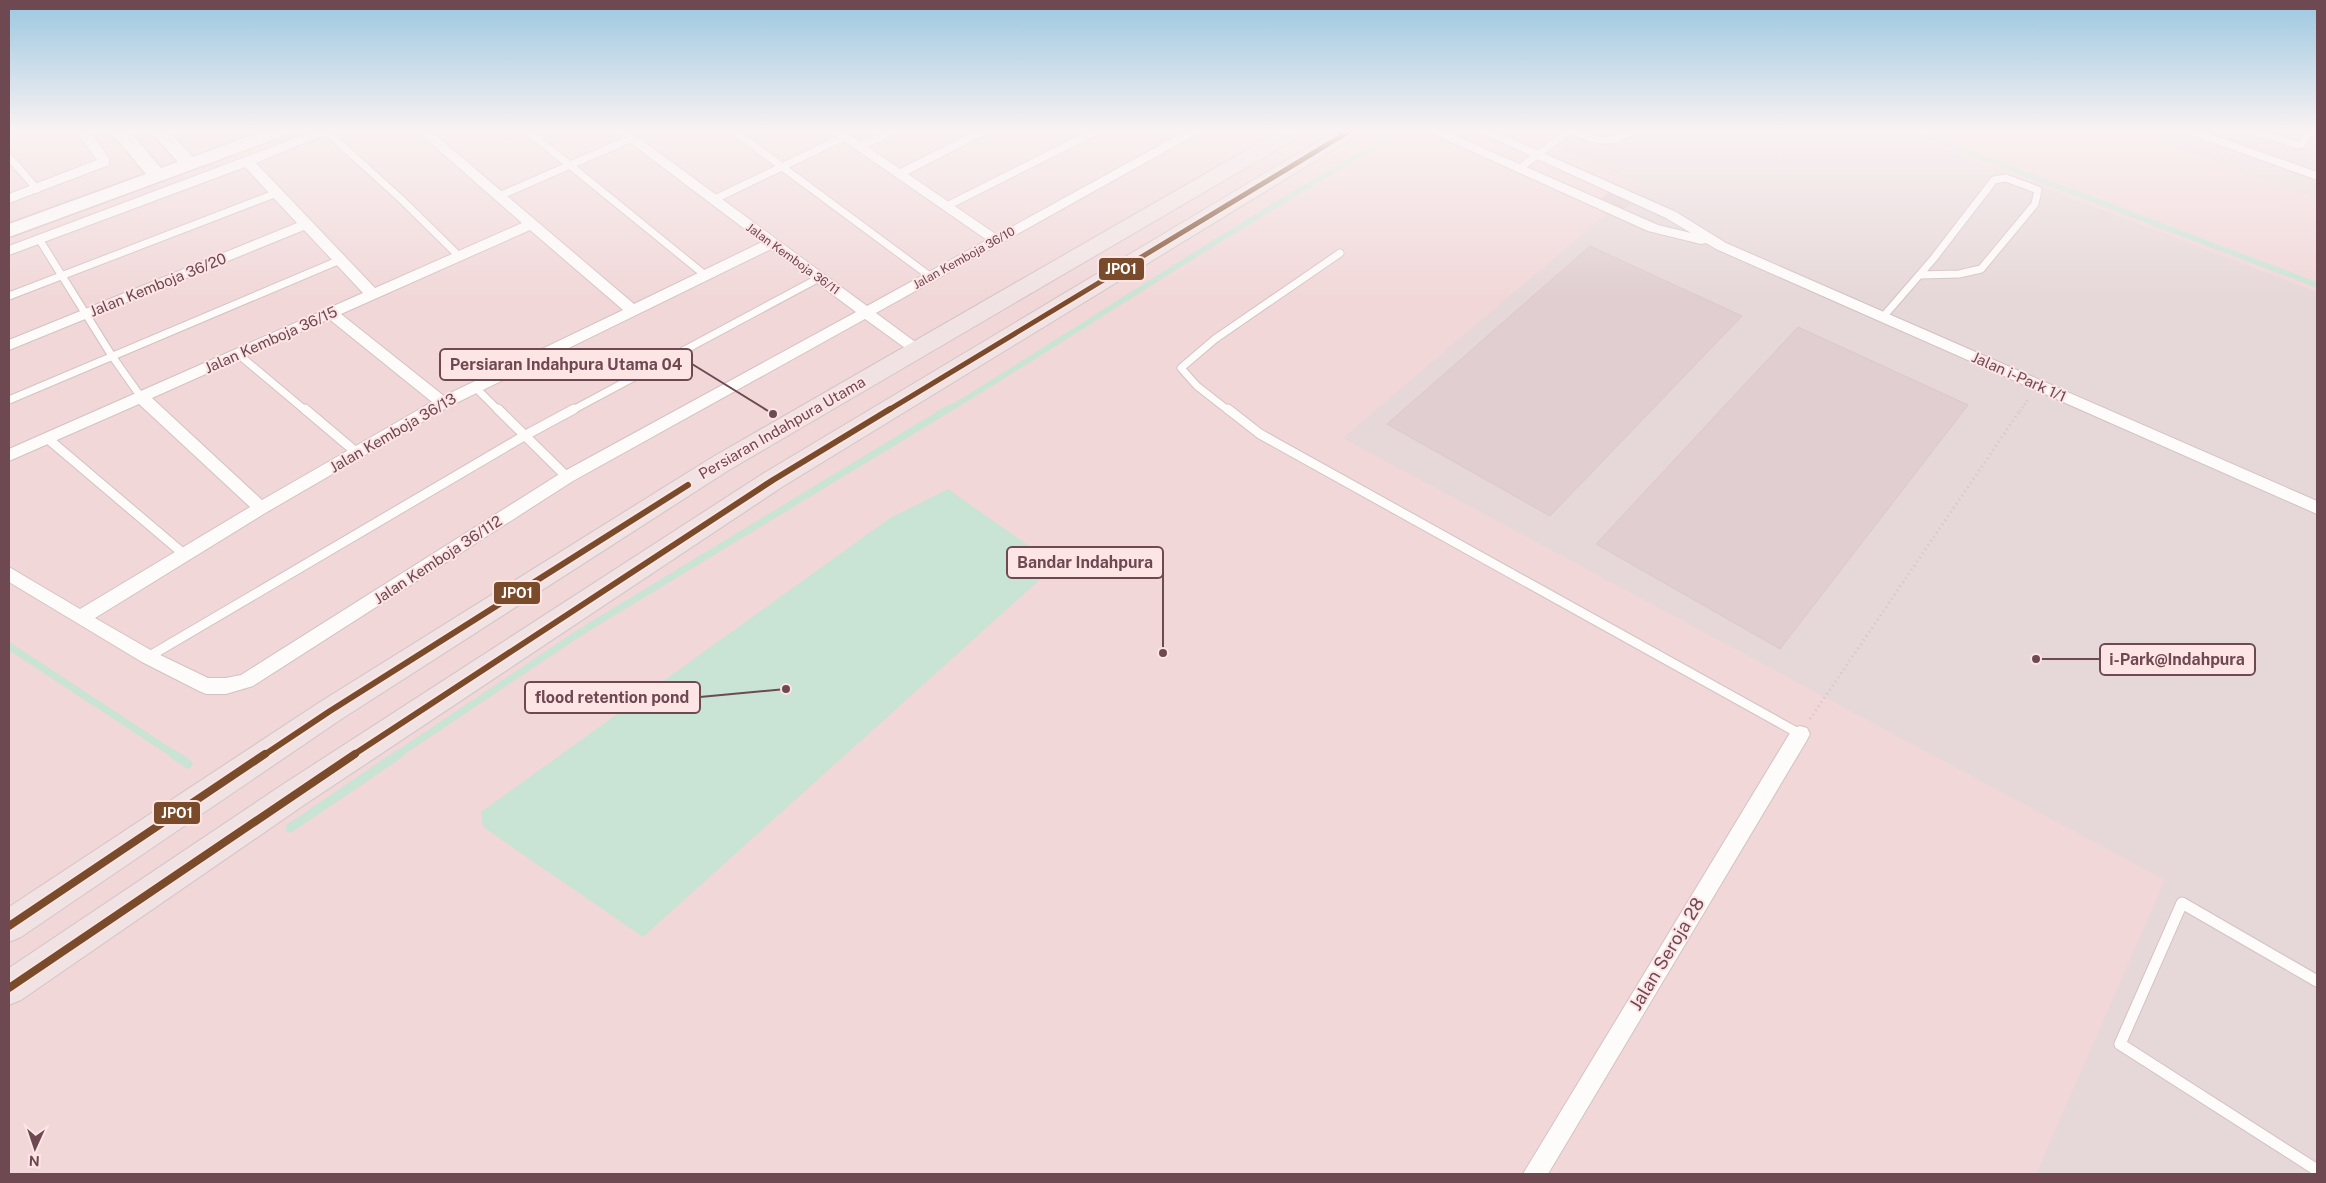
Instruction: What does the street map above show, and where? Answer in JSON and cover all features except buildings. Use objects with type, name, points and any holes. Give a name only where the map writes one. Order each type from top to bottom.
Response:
[{"type":"main road","name":"Persiaran Indahpura Utama","points":[[9,926],[330,711],[720,464],[1193,187]]},
{"type":"main road","points":[[9,988],[293,795],[774,480],[1258,187]]},
{"type":"street","points":[[9,199],[41,187]]},
{"type":"street","points":[[9,220],[108,187]]},
{"type":"street","points":[[9,231],[117,187]]},
{"type":"street","points":[[9,250],[177,187]]},
{"type":"street","points":[[272,187],[373,295]]},
{"type":"street","points":[[489,187],[632,310]]},
{"type":"street","name":"Jalan Kemboja 36/11","points":[[696,187],[916,350]]},
{"type":"street","points":[[919,187],[996,240]]},
{"type":"street","name":"Jalan Kemboja 36/10","points":[[866,312],[931,278],[1093,187]]},
{"type":"street","name":"Jalan i-Park 1/1","points":[[1560,187],[1653,228],[1720,246],[2317,508]]},
{"type":"street","name":"Jalan i-Park 1/1","points":[[1609,187],[1671,215],[1720,246]]},
{"type":"street","name":"Jalan Kemboja 36/20","points":[[9,346],[306,224]]},
{"type":"street","name":"Jalan Kemboja 36/15","points":[[9,455],[532,224]]},
{"type":"street","name":"Jalan Kemboja 36/13","points":[[80,618],[261,508],[443,403],[771,243]]},
{"type":"street","name":"Jalan Kemboja 36/112","points":[[9,574],[148,657],[206,686],[226,686],[246,681],[567,477],[866,312]]},
{"type":"street","points":[[330,313],[443,403]]},
{"type":"street","points":[[141,397],[261,508]]},
{"type":"street","name":"Jalan Seroja 28","points":[[1535,1174],[1800,734]]},
{"type":"lane","points":[[388,187],[460,257]]},
{"type":"lane","points":[[499,196],[519,187]]},
{"type":"lane","points":[[598,187],[705,275]]},
{"type":"lane","points":[[713,200],[738,187]]},
{"type":"lane","points":[[811,187],[931,278]]},
{"type":"lane","points":[[947,206],[984,187]]},
{"type":"lane","points":[[1883,317],[1920,275],[1989,187]]},
{"type":"lane","points":[[1920,275],[1959,274],[1981,269],[2035,204],[2038,190],[2032,187]]},
{"type":"lane","points":[[9,296],[277,193]]},
{"type":"lane","points":[[39,239],[112,356],[141,397]]},
{"type":"lane","points":[[1340,253],[1215,339],[1181,368],[1197,386],[1260,434],[1800,734]]},
{"type":"lane","points":[[9,400],[340,260]]},
{"type":"lane","points":[[148,657],[524,436],[819,278]]},
{"type":"lane","points":[[238,354],[357,453]]},
{"type":"lane","points":[[475,387],[567,477]]},
{"type":"lane","points":[[46,438],[185,555]]},
{"type":"lane","points":[[2317,981],[2182,903],[2120,1044],[2317,1170]]},
{"type":"path","points":[[1800,734],[2024,406]]},
{"type":"shaded area","points":[[9,187],[2317,187],[2317,1174],[9,1174]]},
{"type":"shaded area","points":[[1637,187],[2043,187],[2317,292],[2317,1174],[2036,1174],[2165,880],[1343,438]]},
{"type":"shaded area","points":[[2287,187],[2317,187],[2317,198]]},
{"type":"shaded area","points":[[948,489],[1056,565],[643,937],[483,827],[481,812],[890,518]]},
{"type":"waterway","points":[[946,411],[1305,187]]},
{"type":"waterway","points":[[2060,187],[2317,285]]},
{"type":"waterway","points":[[397,755],[579,633],[948,409]]},
{"type":"waterway","points":[[9,646],[175,755]]},
{"type":"waterway","points":[[173,754],[188,764]]},
{"type":"waterway","points":[[290,828],[399,754]]},
{"type":"transit line","name":"JPO1","points":[[9,988],[293,795],[773,480],[1257,187]]},
{"type":"transit line","name":"JPO1","points":[[9,926],[330,711],[688,485]]},
{"type":"place","name":"Persiaran Indahpura Utama 04","points":[[773,414]]},
{"type":"place","name":"Bandar Indahpura","points":[[1163,653]]},
{"type":"place","name":"i-Park@Indahpura","points":[[2036,659]]},
{"type":"place","name":"flood retention pond","points":[[786,689]]}]
